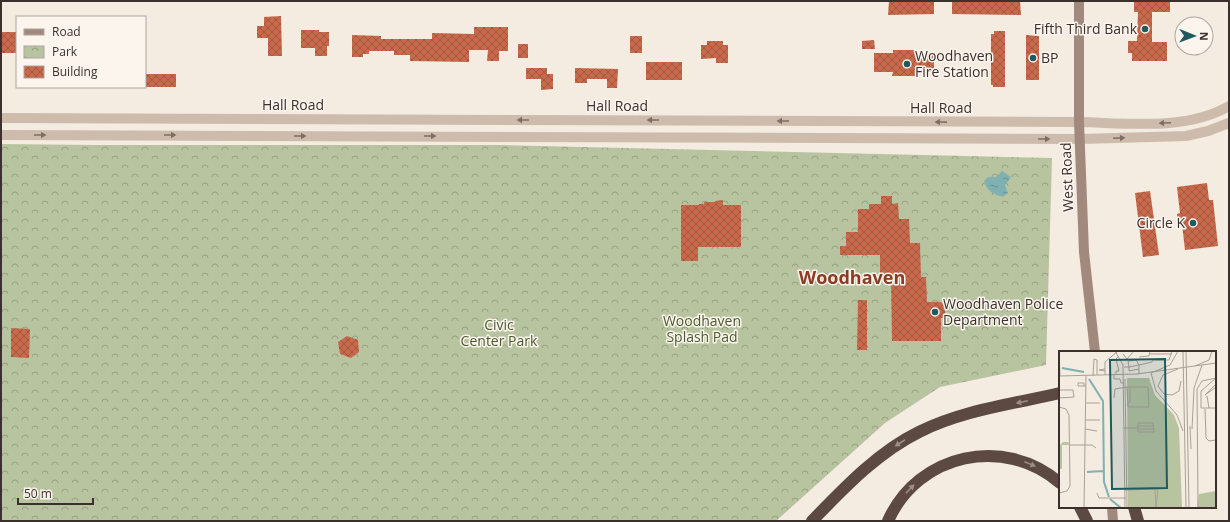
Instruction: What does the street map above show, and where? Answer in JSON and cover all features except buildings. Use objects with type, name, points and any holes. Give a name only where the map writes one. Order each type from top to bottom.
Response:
[{"type":"highway","points":[[812,521],[864,470],[880,457],[920,431],[967,414],[1059,393]]},
{"type":"highway","points":[[888,521],[900,500],[918,481],[927,474],[946,464],[967,458],[988,456],[1017,460],[1037,467],[1059,483]]},
{"type":"highway","points":[[1080,508],[1087,521]]},
{"type":"highway","points":[[1134,508],[1138,521]]},
{"type":"main road","name":"West Road","points":[[1079,1],[1079,122],[1084,252],[1095,351]]},
{"type":"main road","points":[[1112,508],[1113,521]]},
{"type":"street","name":"Hall Road","points":[[1,118],[1079,122],[1155,124],[1183,122],[1204,117],[1229,106]]},
{"type":"street","points":[[373,119],[373,136]]},
{"type":"street","points":[[580,120],[580,137]]},
{"type":"street","points":[[810,138],[811,121]]},
{"type":"street","points":[[956,122],[957,139]]},
{"type":"street","points":[[1008,122],[1008,138]]},
{"type":"street","points":[[1183,122],[1186,136]]},
{"type":"street","points":[[1,135],[1080,139],[1186,136],[1208,131],[1229,123]]},
{"type":"green space","name":"Civic Center Park","points":[[1,144],[502,145],[1052,158],[1046,365],[940,387],[885,423],[776,521],[1,521]]},
{"type":"water","points":[[1002,171],[1011,177],[1005,185],[1008,193],[1003,197],[991,192],[984,181],[988,177],[996,177]]},
{"type":"place","name":"Fifth Third Bank","points":[[1145,29]]},
{"type":"place","name":"BP","points":[[1033,58]]},
{"type":"place","name":"Woodhaven Fire Station","points":[[907,64]]},
{"type":"place","name":"Circle K","points":[[1193,223]]},
{"type":"place","name":"Woodhaven Police Department","points":[[935,312]]},
{"type":"district","name":"Woodhaven","points":[[852,278]]},
{"type":"park label","name":"Woodhaven Splash Pad","points":[[702,330]]}]
